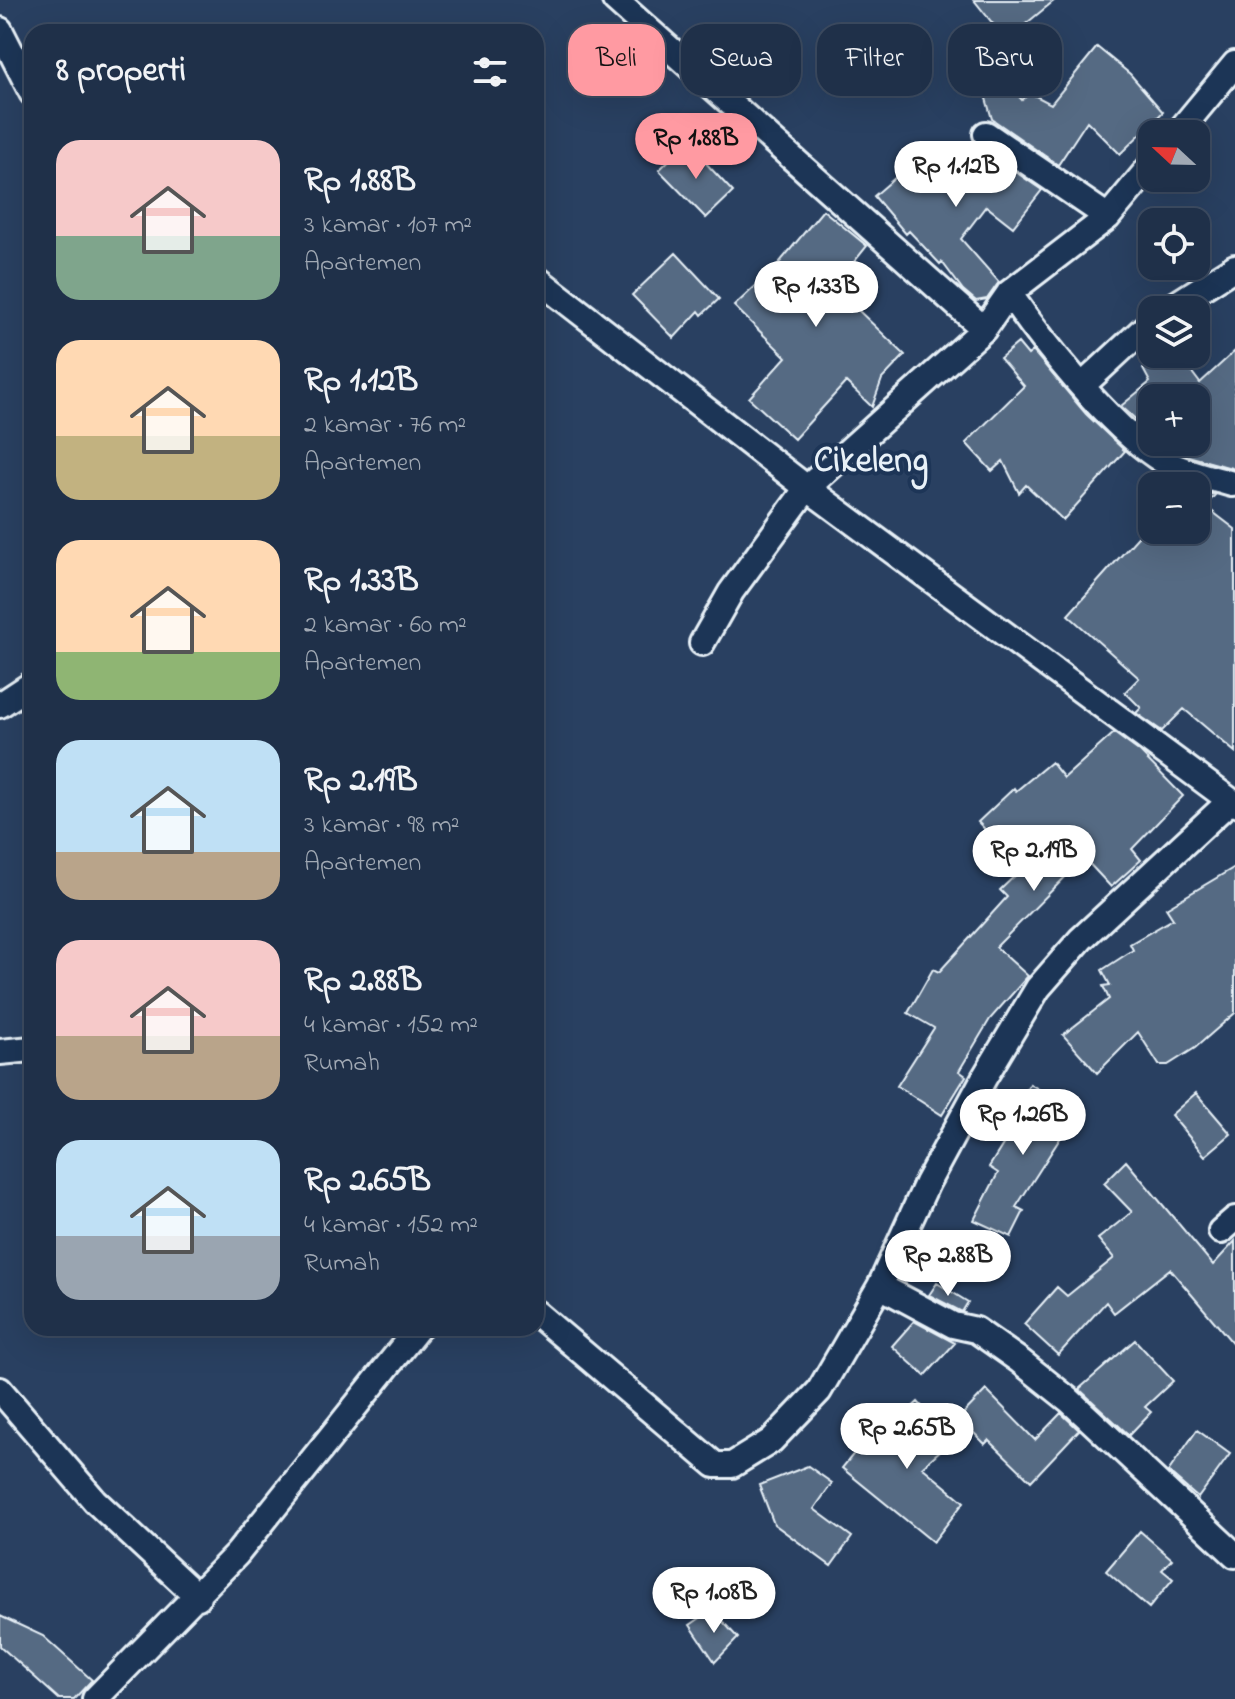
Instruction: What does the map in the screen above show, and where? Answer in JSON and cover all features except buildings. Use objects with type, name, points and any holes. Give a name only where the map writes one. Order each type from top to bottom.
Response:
[{"type":"street","points":[[615,0],[984,329]]},
{"type":"street","points":[[0,30],[24,77]]},
{"type":"street","points":[[1189,120],[1235,64]]},
{"type":"street","points":[[986,134],[1108,217]]},
{"type":"street","points":[[702,643],[731,592],[807,488],[984,329],[1009,293],[1108,217],[1138,181]]},
{"type":"street","points":[[1189,296],[1235,267]]},
{"type":"street","points":[[544,284],[807,488],[1233,802],[1081,939],[1026,1004],[927,1183],[880,1286],[819,1391],[771,1441],[732,1465],[723,1467],[706,1460],[544,1320]]},
{"type":"street","points":[[1009,293],[1034,330],[1083,385],[1158,457],[1232,484]]},
{"type":"street","points":[[1083,385],[1138,334]]},
{"type":"street","points":[[0,705],[24,689]]},
{"type":"street","points":[[0,1052],[24,1050]]},
{"type":"street","points":[[880,1286],[953,1325],[976,1330],[1020,1361],[1069,1400],[1235,1555]]},
{"type":"street","points":[[95,1699],[237,1554],[412,1336]]},
{"type":"street","points":[[0,1390],[95,1501],[198,1597]]},
{"type":"district","name":"Cikeleng","points":[[871,458]]}]
